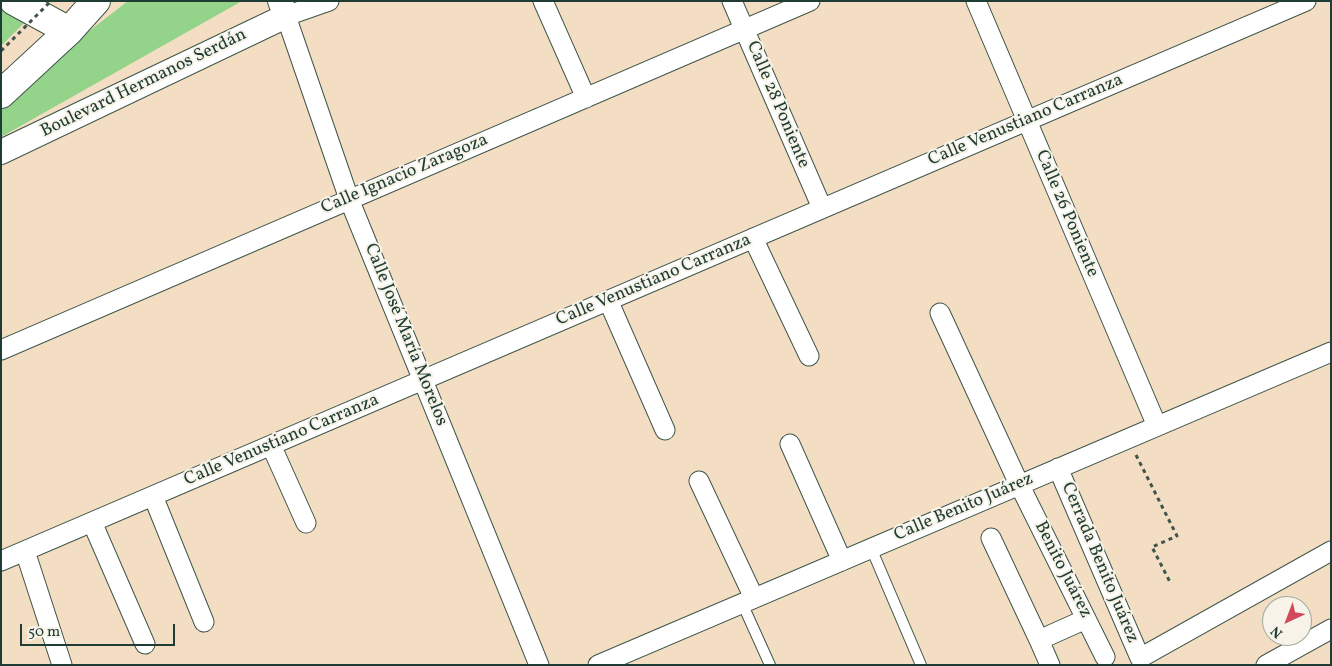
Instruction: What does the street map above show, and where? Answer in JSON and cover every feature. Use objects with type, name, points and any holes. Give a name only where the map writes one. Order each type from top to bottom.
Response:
[{"type":"main road","points":[[14,1],[68,31]]},
{"type":"main road","points":[[1,94],[68,31],[96,1]]},
{"type":"street","points":[[283,8],[329,1]]},
{"type":"street","points":[[543,1],[586,98]]},
{"type":"street","name":"Calle 28 Poniente","points":[[732,1],[822,208]]},
{"type":"street","name":"Calle Ignacio Zaragoza","points":[[1,350],[810,1]]},
{"type":"street","name":"Calle 26 Poniente","points":[[976,1],[1157,426]]},
{"type":"street","name":"Calle Venustiano Carranza","points":[[1,561],[1306,1]]},
{"type":"street","name":"Boulevard Hermanos Serdán","points":[[1,152],[283,8]]},
{"type":"street","name":"Calle José María Morelos","points":[[283,8],[349,199],[539,665]]},
{"type":"street","points":[[753,238],[809,356]]},
{"type":"street","points":[[608,300],[664,430]]},
{"type":"street","name":"Benito Juárez","points":[[940,313],[1019,484],[1105,656]]},
{"type":"street","name":"Calle Benito Juárez","points":[[598,665],[1331,352]]},
{"type":"street","points":[[790,444],[842,561]]},
{"type":"street","points":[[271,445],[306,523]]},
{"type":"street","name":"Cerrada Benito Juárez","points":[[1058,468],[1140,658],[1331,551]]},
{"type":"street","points":[[699,480],[748,601]]},
{"type":"street","points":[[153,496],[204,622]]},
{"type":"street","points":[[92,522],[145,644]]},
{"type":"street","points":[[991,538],[1050,665]]},
{"type":"street","points":[[25,551],[62,665]]},
{"type":"street","points":[[1039,640],[1086,619]]},
{"type":"street","points":[[1266,665],[1331,629]]},
{"type":"lane","points":[[871,548],[921,665]]},
{"type":"lane","points":[[748,601],[770,665]]},
{"type":"path","points":[[1,51],[51,1]]},
{"type":"path","points":[[1127,439],[1177,536],[1152,547],[1171,584]]},
{"type":"green space","points":[[1,1],[46,1],[1,46]]},
{"type":"green space","points":[[128,1],[242,1],[1,137],[1,99]]}]
